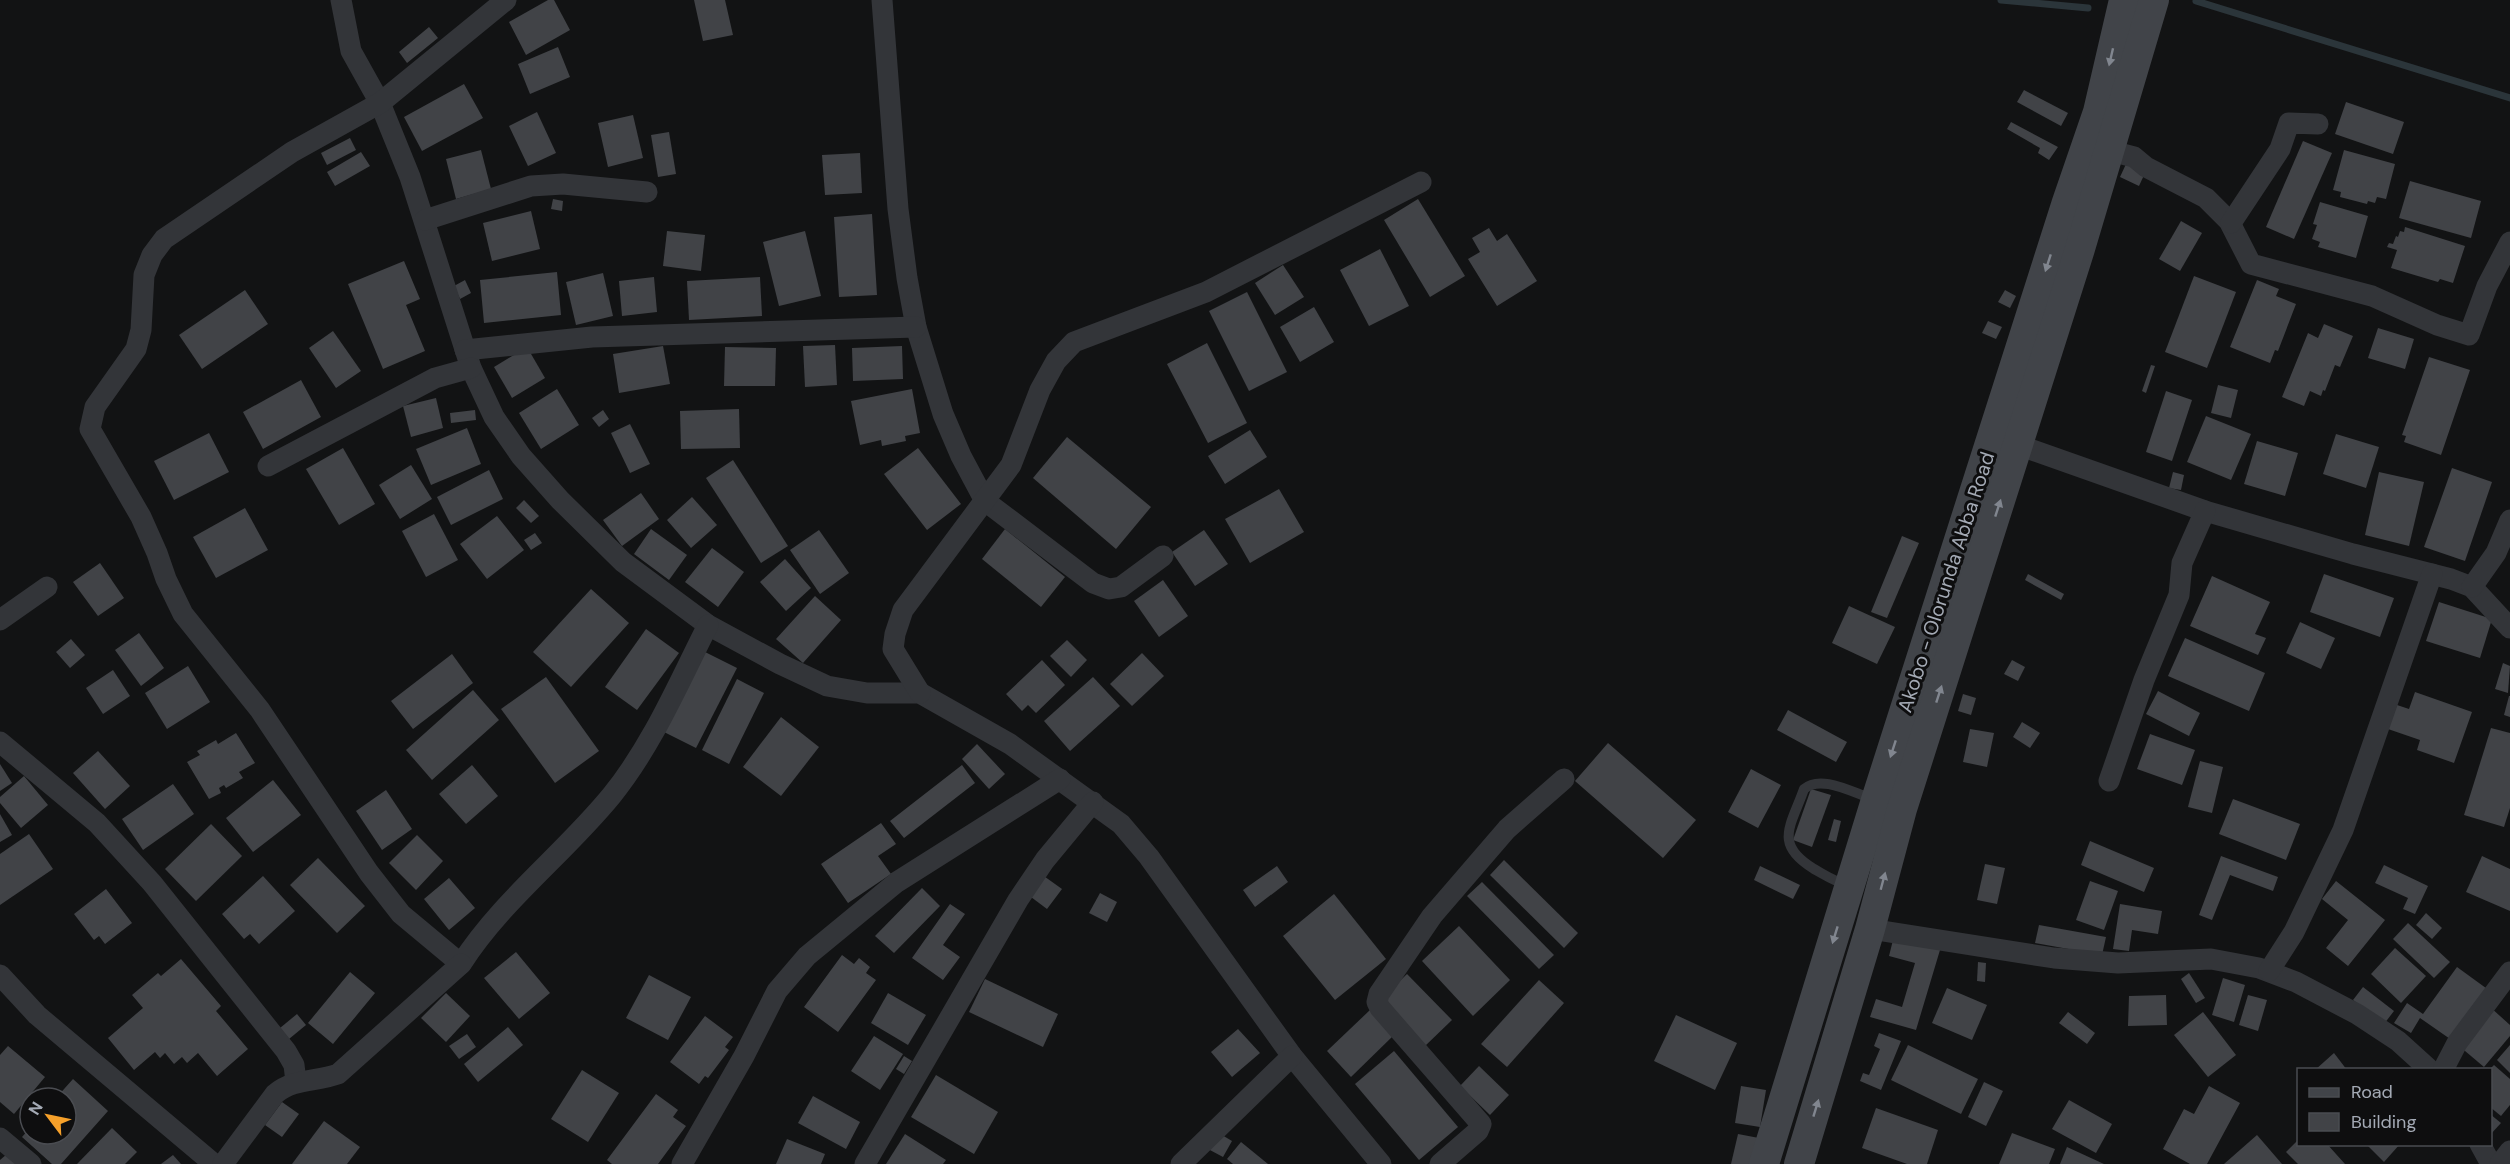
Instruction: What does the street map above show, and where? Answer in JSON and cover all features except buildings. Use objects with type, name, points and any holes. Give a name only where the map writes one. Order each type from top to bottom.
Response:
[{"type":"main road","name":"Akobo - Olorunda Abba Road","points":[[1799,1164],[1870,929],[1902,809],[2018,445],[2073,227],[2124,0]]},
{"type":"main road","name":"Akobo - Olorunda Abba Road","points":[[1764,1164],[1852,885],[1876,800],[2073,227],[2110,151],[2154,0]]},
{"type":"street","points":[[341,0],[351,51],[380,103],[425,220],[468,359],[494,417],[520,456],[560,500],[623,562],[708,625],[827,686],[867,693],[920,693]]},
{"type":"street","points":[[460,964],[401,914],[369,873],[260,710],[183,614],[141,517],[90,429],[95,407],[136,349],[141,330],[144,275],[152,255],[164,239],[292,152],[380,103],[506,0]]},
{"type":"street","points":[[882,0],[898,209],[916,327],[943,414],[961,456],[985,501],[1093,583],[1109,589],[1121,587],[1163,556]]},
{"type":"street","points":[[2230,223],[2280,149],[2289,123],[2318,124]]},
{"type":"street","points":[[2110,151],[2134,157],[2145,167],[2206,198],[2221,210],[2251,264],[2372,296],[2437,325],[2469,335],[2487,286],[2510,242]]},
{"type":"street","points":[[1381,1164],[1292,1056],[1149,857],[1121,824],[1010,744],[920,693],[893,649],[903,610],[1011,465],[1045,381],[1056,362],[1074,342],[1206,292],[1421,182]]},
{"type":"street","points":[[425,220],[531,186],[563,184],[647,192]]},
{"type":"street","points":[[268,466],[468,359],[592,337],[916,327]]},
{"type":"street","points":[[2018,445],[2205,511],[2472,587],[2510,628]]},
{"type":"street","points":[[2109,781],[2144,680],[2179,595],[2182,563],[2205,511]]},
{"type":"street","points":[[2472,587],[2496,554],[2510,520]]},
{"type":"street","points":[[2269,971],[2294,932],[2343,830],[2432,574]]},
{"type":"street","points":[[0,620],[47,586]]},
{"type":"street","points":[[223,1164],[275,1094],[283,1087],[296,1082],[327,1078],[338,1074],[460,964],[509,901],[578,835],[613,793],[651,737],[708,625]]},
{"type":"street","points":[[0,742],[97,823],[152,883],[286,1051],[294,1065],[296,1082]]},
{"type":"street","points":[[682,1164],[740,1064],[777,991],[807,956],[897,882],[1060,779]]},
{"type":"street","points":[[1440,1164],[1478,1131],[1481,1124],[1380,1008],[1377,1002],[1379,994],[1432,916],[1508,829],[1564,779]]},
{"type":"street","points":[[865,1164],[1018,900],[1045,860],[1093,802]]},
{"type":"street","points":[[1870,929],[2054,958],[2118,963],[2211,959],[2269,971],[2296,982],[2356,1014],[2398,1041],[2428,1068]]},
{"type":"street","points":[[2444,1068],[2457,1043],[2510,972]]},
{"type":"street","points":[[0,975],[37,1015],[214,1164]]},
{"type":"street","points":[[1181,1164],[1292,1056]]},
{"type":"street","points":[[0,1138],[31,1164]]},
{"type":"street","points":[[2481,1146],[2491,1164]]},
{"type":"street","points":[[2500,1164],[2510,1151]]},
{"type":"lane","points":[[1852,885],[1837,882],[1798,859],[1791,850],[1787,836],[1804,789],[1810,784],[1819,782],[1876,800]]},
{"type":"waterway","points":[[2001,0],[2088,8]]},
{"type":"waterway","points":[[2196,1],[2510,98]]}]
